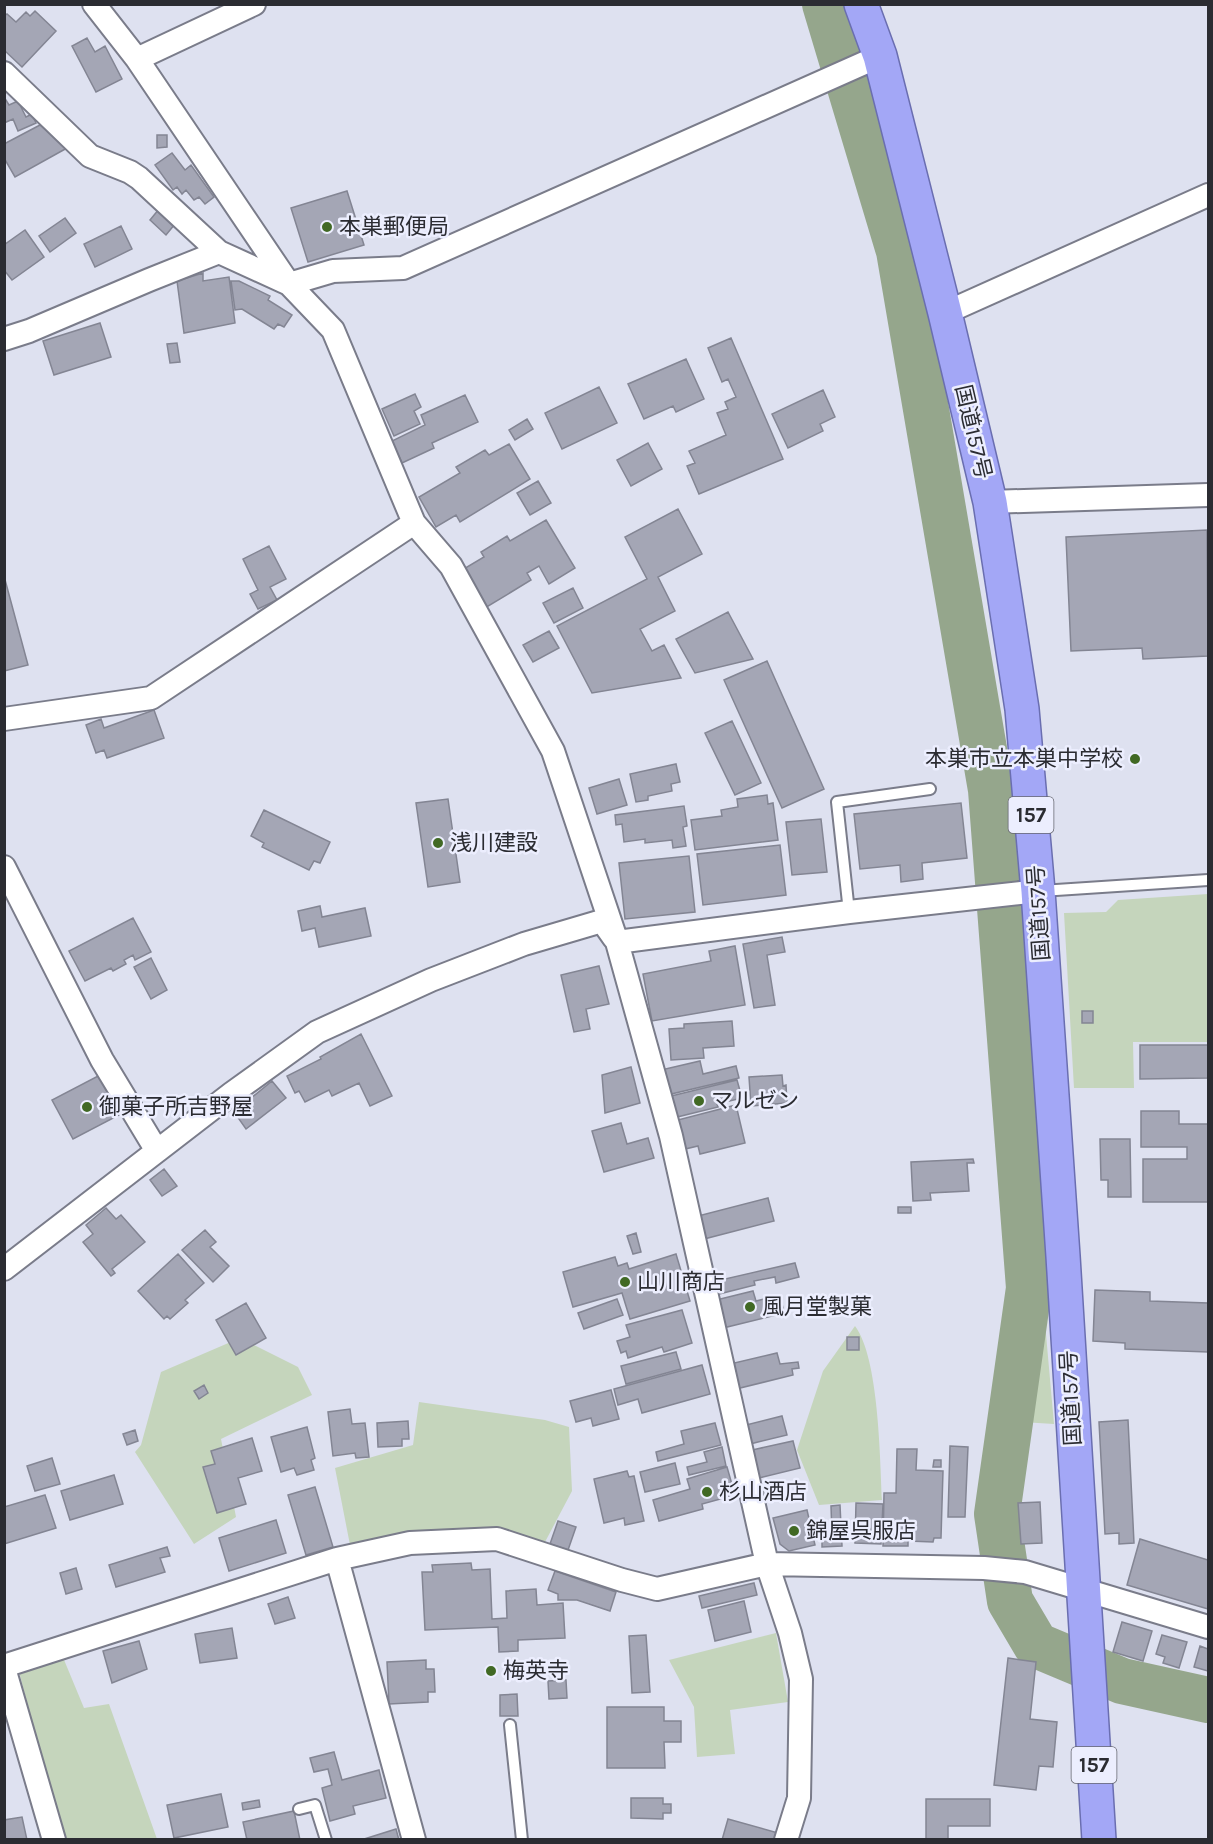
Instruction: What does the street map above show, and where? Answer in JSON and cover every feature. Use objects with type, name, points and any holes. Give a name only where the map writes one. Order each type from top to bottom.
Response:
[{"type":"highway","name":"国道157号","points":[[861,4],[880,56],[990,502],[1022,709],[1024,892],[1064,1268],[1099,1839]]},
{"type":"street","points":[[94,4],[137,59],[289,284],[333,330],[414,523],[452,566],[553,751],[617,942],[680,1173],[767,1564],[790,1633],[801,1679],[799,1798],[786,1839]]},
{"type":"street","points":[[137,59],[254,4]]},
{"type":"street","points":[[4,73],[90,156],[140,178],[219,252],[289,284],[333,271],[402,268],[880,56]]},
{"type":"street","points":[[945,313],[1209,195]]},
{"type":"street","points":[[4,339],[29,331],[219,252]]},
{"type":"street","points":[[990,502],[1209,495]]},
{"type":"street","points":[[4,719],[151,698],[414,523]]},
{"type":"street","points":[[4,867],[102,1060],[157,1151]]},
{"type":"street","points":[[617,942],[1024,892]]},
{"type":"street","points":[[4,1269],[231,1094],[317,1032],[430,980],[524,944],[602,921],[617,942]]},
{"type":"street","points":[[54,1839],[4,1667],[337,1559],[410,1543],[497,1539],[622,1580],[657,1588],[767,1564],[984,1568],[1025,1572],[1209,1627]]},
{"type":"street","points":[[337,1559],[414,1839]]},
{"type":"lane","points":[[849,912],[837,802],[930,789]]},
{"type":"lane","points":[[1024,892],[1209,880]]},
{"type":"lane","points":[[510,1725],[522,1839]]},
{"type":"lane","points":[[299,1809],[315,1805],[326,1839]]},
{"type":"green space","points":[[1208,894],[1208,1042],[1133,1042],[1134,1088],[1074,1088],[1064,913],[1106,912],[1118,900]]},
{"type":"green space","points":[[1044,1312],[1054,1424],[1022,1422],[1030,1331]]},
{"type":"green space","points":[[855,1326],[863,1341],[874,1384],[882,1500],[819,1505],[797,1450],[823,1371]]},
{"type":"green space","points":[[240,1338],[298,1367],[312,1395],[221,1439],[236,1517],[194,1544],[135,1452],[141,1445],[161,1372]]},
{"type":"green space","points":[[419,1402],[545,1420],[569,1427],[572,1491],[545,1542],[499,1529],[350,1545],[335,1468],[413,1445]]},
{"type":"green space","points":[[776,1633],[788,1702],[730,1710],[735,1754],[697,1757],[694,1707],[669,1660]]},
{"type":"green space","points":[[62,1655],[84,1708],[109,1704],[157,1839],[63,1839],[18,1668]]},
{"type":"building","points":[[35,11],[56,31],[22,67],[4,50],[4,16],[7,14],[16,22],[26,12],[30,16]]},
{"type":"building","points":[[87,38],[95,52],[105,46],[122,79],[96,92],[72,46]]},
{"type":"building","points":[[4,97],[9,105],[18,101],[26,117],[32,114],[36,123],[18,131],[13,119],[4,123]]},
{"type":"building","points":[[40,125],[67,148],[15,177],[4,158],[4,144]]},
{"type":"building","points":[[157,135],[167,135],[167,147],[157,148]]},
{"type":"building","points":[[172,153],[185,170],[191,165],[214,197],[205,204],[199,197],[194,200],[186,190],[182,194],[177,187],[173,190],[155,165]]},
{"type":"building","points":[[347,191],[364,245],[308,262],[291,208]]},
{"type":"building","points":[[159,209],[175,224],[166,235],[150,220]]},
{"type":"building","points":[[65,218],[76,233],[50,252],[39,236]]},
{"type":"building","points":[[121,226],[132,249],[95,267],[84,244]]},
{"type":"building","points":[[25,230],[44,257],[12,280],[4,270],[4,245]]},
{"type":"building","points":[[203,273],[203,281],[229,277],[235,323],[184,333],[177,281]]},
{"type":"building","points":[[231,281],[239,281],[270,296],[268,300],[292,315],[284,327],[278,324],[274,329],[242,309],[235,310]]},
{"type":"building","points":[[100,323],[111,357],[54,375],[43,341]]},
{"type":"building","points":[[731,338],[783,459],[699,494],[687,466],[695,463],[689,451],[726,435],[717,413],[728,409],[725,402],[736,397],[728,379],[722,382],[708,348]]},
{"type":"building","points":[[177,343],[180,362],[170,363],[167,344]]},
{"type":"building","points":[[686,359],[704,399],[676,412],[673,406],[644,419],[628,384]]},
{"type":"building","points":[[599,387],[617,423],[562,449],[545,413]]},
{"type":"building","points":[[823,390],[835,417],[820,424],[823,431],[788,448],[772,414]]},
{"type":"building","points":[[415,394],[421,407],[414,411],[420,424],[394,436],[382,409]]},
{"type":"building","points":[[465,395],[478,422],[432,443],[434,448],[402,463],[392,441],[425,425],[421,415]]},
{"type":"building","points":[[527,419],[533,429],[515,440],[509,430]]},
{"type":"building","points":[[648,443],[662,469],[631,486],[617,460]]},
{"type":"building","points":[[509,444],[530,479],[460,522],[456,515],[436,527],[419,497],[460,473],[456,467],[485,450],[489,455]]},
{"type":"building","points":[[538,481],[551,503],[530,515],[517,493]]},
{"type":"building","points":[[678,509],[702,554],[658,577],[675,611],[640,629],[652,651],[664,645],[681,678],[592,693],[557,626],[647,579],[625,537]]},
{"type":"building","points":[[546,520],[575,568],[549,584],[539,566],[527,573],[531,580],[485,608],[462,570],[484,557],[481,552],[507,536],[510,541]]},
{"type":"building","points":[[1207,530],[1208,656],[1143,659],[1142,648],[1071,651],[1066,537]]},
{"type":"building","points":[[269,546],[286,579],[270,587],[277,600],[258,609],[250,594],[258,590],[243,559]]},
{"type":"building","points":[[4,576],[28,665],[4,671]]},
{"type":"building","points":[[573,588],[583,608],[554,623],[543,603]]},
{"type":"building","points":[[728,612],[753,659],[695,673],[676,639]]},
{"type":"building","points":[[549,631],[559,648],[533,662],[523,645]]},
{"type":"building","points":[[767,661],[824,789],[782,808],[724,680]]},
{"type":"building","points":[[154,710],[164,738],[107,758],[104,750],[96,753],[86,725],[101,719],[104,728]]},
{"type":"building","points":[[732,721],[761,783],[735,795],[705,733]]},
{"type":"building","points":[[676,764],[680,782],[671,784],[672,791],[648,796],[648,800],[636,802],[630,774]]},
{"type":"building","points":[[619,779],[627,805],[597,814],[589,788]]},
{"type":"building","points":[[767,795],[768,804],[773,803],[778,840],[695,850],[691,820],[722,816],[721,810],[738,807],[737,799]]},
{"type":"building","name":"浅川建設","points":[[448,799],[460,882],[428,887],[416,803]]},
{"type":"building","points":[[961,803],[967,858],[922,863],[923,879],[901,882],[900,865],[860,869],[854,814]]},
{"type":"building","points":[[684,806],[687,826],[683,827],[686,846],[673,848],[672,840],[645,843],[645,839],[624,842],[622,824],[616,825],[615,815]]},
{"type":"building","points":[[264,810],[330,842],[320,863],[314,861],[309,870],[262,847],[264,843],[251,836]]},
{"type":"building","points":[[821,819],[827,872],[792,875],[786,822]]},
{"type":"building","points":[[780,845],[786,895],[703,905],[697,854]]},
{"type":"building","points":[[689,856],[695,912],[625,919],[619,863]]},
{"type":"building","points":[[320,906],[322,917],[365,908],[371,936],[319,947],[315,928],[302,931],[298,911]]},
{"type":"building","points":[[133,918],[151,952],[135,960],[133,955],[124,960],[126,964],[113,971],[111,968],[85,981],[69,951]]},
{"type":"building","points":[[782,937],[785,952],[767,955],[775,1005],[754,1008],[743,944]]},
{"type":"building","points":[[735,946],[745,1005],[652,1021],[643,974],[711,961],[709,951]]},
{"type":"building","points":[[151,958],[167,990],[151,999],[134,967]]},
{"type":"building","points":[[599,966],[609,1004],[586,1009],[590,1029],[574,1032],[561,975]]},
{"type":"building","points":[[1082,1011],[1093,1011],[1093,1023],[1082,1023]]},
{"type":"building","points":[[732,1021],[734,1046],[703,1048],[704,1058],[671,1060],[669,1029],[684,1028],[684,1024]]},
{"type":"building","points":[[361,1034],[392,1096],[370,1106],[359,1083],[332,1096],[329,1090],[305,1102],[299,1091],[295,1093],[287,1076],[321,1059],[320,1057]]},
{"type":"building","points":[[1140,1045],[1208,1045],[1208,1078],[1140,1079]]},
{"type":"building","points":[[700,1061],[703,1074],[736,1066],[739,1078],[667,1095],[661,1070]]},
{"type":"building","points":[[631,1067],[640,1103],[605,1113],[602,1075]]},
{"type":"building","name":"御菓子所吉野屋","points":[[100,1075],[121,1114],[73,1139],[52,1100]]},
{"type":"building","points":[[782,1075],[783,1086],[786,1085],[787,1103],[751,1106],[749,1077]]},
{"type":"building","name":"マルゼン","points":[[737,1080],[742,1098],[717,1104],[718,1107],[673,1118],[667,1097]]},
{"type":"building","points":[[272,1081],[286,1098],[246,1129],[234,1112]]},
{"type":"building","points":[[736,1105],[745,1143],[700,1154],[698,1146],[681,1150],[674,1121]]},
{"type":"building","points":[[1141,1111],[1179,1111],[1179,1124],[1208,1124],[1208,1202],[1143,1202],[1143,1159],[1187,1159],[1187,1147],[1141,1147]]},
{"type":"building","points":[[621,1123],[627,1144],[648,1138],[654,1158],[604,1172],[592,1131]]},
{"type":"building","points":[[1100,1139],[1130,1139],[1131,1197],[1108,1197],[1108,1180],[1101,1180]]},
{"type":"building","points":[[973,1159],[974,1163],[967,1163],[969,1191],[930,1193],[931,1200],[913,1201],[911,1162]]},
{"type":"building","points":[[164,1169],[177,1186],[162,1196],[150,1180]]},
{"type":"building","points":[[768,1198],[774,1221],[704,1239],[698,1216]]},
{"type":"building","points":[[898,1207],[911,1207],[911,1213],[898,1213]]},
{"type":"building","points":[[106,1208],[116,1219],[121,1215],[145,1242],[112,1269],[115,1273],[111,1276],[83,1242],[93,1234],[86,1225]]},
{"type":"building","points":[[205,1230],[216,1242],[210,1247],[229,1266],[213,1282],[182,1250]]},
{"type":"building","points":[[636,1233],[641,1252],[633,1254],[627,1236]]},
{"type":"building","points":[[178,1254],[204,1283],[185,1300],[188,1303],[170,1319],[167,1316],[164,1319],[138,1291]]},
{"type":"building","name":"山川商店","points":[[676,1254],[690,1301],[630,1319],[622,1293],[573,1307],[563,1272],[615,1257],[618,1266],[627,1263],[629,1269]]},
{"type":"building","points":[[795,1263],[799,1277],[776,1283],[775,1277],[754,1281],[755,1285],[715,1295],[712,1282]]},
{"type":"building","points":[[1095,1290],[1150,1292],[1150,1301],[1208,1303],[1208,1352],[1125,1349],[1125,1343],[1093,1341]]},
{"type":"building","name":"風月堂製菓","points":[[753,1291],[756,1301],[780,1295],[784,1313],[723,1328],[716,1300]]},
{"type":"building","points":[[617,1299],[623,1315],[584,1329],[578,1313]]},
{"type":"building","points":[[246,1303],[266,1338],[236,1355],[216,1320]]},
{"type":"building","points":[[682,1310],[692,1343],[664,1352],[662,1347],[628,1358],[626,1351],[621,1353],[617,1341],[630,1337],[626,1325]]},
{"type":"building","points":[[847,1337],[859,1337],[859,1350],[847,1350]]},
{"type":"building","points":[[676,1352],[681,1369],[626,1384],[621,1366]]},
{"type":"building","points":[[777,1353],[780,1364],[798,1362],[799,1368],[792,1369],[793,1375],[736,1389],[730,1364]]},
{"type":"building","points":[[702,1365],[710,1394],[642,1413],[638,1399],[618,1405],[614,1389]]},
{"type":"building","points":[[204,1385],[208,1393],[199,1399],[194,1391]]},
{"type":"building","points":[[611,1390],[619,1419],[593,1426],[591,1418],[576,1422],[570,1401]]},
{"type":"building","points":[[350,1409],[352,1424],[365,1423],[369,1457],[356,1458],[355,1453],[333,1456],[328,1412]]},
{"type":"building","points":[[782,1416],[787,1435],[750,1444],[746,1425]]},
{"type":"building","points":[[1128,1420],[1134,1543],[1119,1544],[1119,1533],[1105,1534],[1099,1422]]},
{"type":"building","points":[[408,1421],[409,1439],[402,1439],[402,1446],[378,1447],[377,1423]]},
{"type":"building","points":[[715,1423],[721,1445],[658,1461],[656,1452],[684,1444],[681,1431]]},
{"type":"building","points":[[307,1427],[315,1458],[311,1460],[314,1470],[297,1475],[294,1468],[281,1472],[271,1437]]},
{"type":"building","points":[[135,1430],[138,1441],[127,1445],[123,1434]]},
{"type":"building","points":[[252,1438],[262,1471],[238,1478],[246,1504],[217,1513],[203,1467],[215,1464],[211,1451]]},
{"type":"building","points":[[793,1441],[800,1468],[759,1478],[752,1450]]},
{"type":"building","points":[[950,1446],[968,1447],[965,1517],[948,1517]]},
{"type":"building","points":[[722,1447],[726,1466],[689,1475],[687,1467],[707,1462],[704,1452]]},
{"type":"building","points":[[897,1449],[917,1449],[916,1470],[943,1471],[941,1538],[934,1538],[933,1542],[908,1541],[908,1546],[883,1546],[884,1493],[896,1493]]},
{"type":"building","points":[[52,1458],[60,1484],[35,1491],[27,1466]]},
{"type":"building","points":[[934,1460],[941,1460],[941,1467],[933,1467]]},
{"type":"building","points":[[675,1463],[680,1484],[645,1492],[640,1472]]},
{"type":"building","name":"杉山酒店","points":[[727,1467],[735,1495],[702,1504],[703,1509],[659,1521],[653,1500],[690,1489],[687,1479]]},
{"type":"building","points":[[627,1471],[629,1477],[634,1476],[644,1521],[625,1525],[624,1518],[604,1523],[594,1479]]},
{"type":"building","points":[[114,1475],[123,1504],[70,1520],[61,1491]]},
{"type":"building","points":[[315,1487],[333,1547],[306,1555],[288,1495]]},
{"type":"building","points":[[45,1495],[56,1528],[4,1544],[4,1507]]},
{"type":"building","points":[[1040,1502],[1042,1543],[1021,1544],[1018,1503]]},
{"type":"building","points":[[856,1503],[883,1504],[881,1544],[855,1543]]},
{"type":"building","points":[[840,1505],[842,1546],[822,1547],[822,1536],[832,1535],[831,1506]]},
{"type":"building","name":"錦屋呉服店","points":[[807,1510],[815,1545],[789,1551],[780,1544],[773,1518]]},
{"type":"building","points":[[276,1520],[286,1553],[229,1571],[219,1538]]},
{"type":"building","points":[[558,1521],[576,1527],[568,1550],[550,1544]]},
{"type":"building","points":[[1140,1539],[1208,1560],[1208,1609],[1127,1585]]},
{"type":"building","points":[[167,1547],[170,1556],[160,1558],[165,1572],[116,1587],[109,1565]]},
{"type":"building","points":[[471,1563],[472,1570],[490,1569],[492,1619],[507,1618],[506,1591],[536,1589],[537,1605],[563,1603],[565,1638],[518,1640],[518,1651],[499,1652],[498,1627],[425,1630],[422,1572],[433,1572],[432,1565]]},
{"type":"building","points":[[76,1568],[82,1589],[66,1594],[60,1573]]},
{"type":"building","points":[[555,1571],[616,1592],[610,1611],[577,1600],[558,1600],[558,1594],[548,1590]]},
{"type":"building","points":[[754,1583],[757,1595],[702,1608],[699,1596]]},
{"type":"building","points":[[288,1597],[295,1618],[275,1624],[268,1604]]},
{"type":"building","points":[[744,1601],[751,1632],[715,1641],[708,1610]]},
{"type":"building","points":[[1122,1622],[1152,1631],[1143,1661],[1113,1652]]},
{"type":"building","points":[[232,1628],[237,1658],[200,1663],[195,1634]]},
{"type":"building","points":[[646,1635],[650,1692],[632,1693],[629,1636]]},
{"type":"building","points":[[1162,1635],[1187,1642],[1179,1668],[1163,1663],[1165,1657],[1156,1654]]},
{"type":"building","points":[[139,1641],[147,1669],[112,1683],[103,1651]]},
{"type":"building","points":[[1200,1646],[1208,1649],[1208,1671],[1194,1667]]},
{"type":"building","points":[[1008,1658],[1036,1662],[1030,1719],[1057,1722],[1053,1767],[1039,1766],[1036,1790],[994,1785]]},
{"type":"building","points":[[426,1660],[426,1669],[434,1669],[435,1692],[428,1692],[428,1702],[389,1704],[387,1662]]},
{"type":"building","points":[[566,1680],[567,1698],[549,1699],[548,1681]]},
{"type":"building","points":[[517,1694],[518,1716],[500,1716],[500,1695]]},
{"type":"building","points":[[607,1707],[664,1707],[664,1721],[681,1721],[681,1742],[664,1742],[665,1768],[607,1768]]},
{"type":"building","points":[[334,1752],[342,1780],[379,1770],[386,1798],[353,1806],[355,1814],[330,1821],[322,1788],[332,1785],[328,1769],[314,1772],[310,1758]]},
{"type":"building","points":[[221,1794],[228,1827],[174,1838],[167,1805]]},
{"type":"building","points":[[631,1798],[663,1798],[663,1804],[671,1804],[671,1813],[663,1813],[663,1819],[631,1818]]},
{"type":"building","points":[[926,1799],[990,1799],[990,1826],[948,1826],[948,1840],[926,1840]]},
{"type":"building","points":[[259,1800],[260,1807],[243,1810],[242,1803]]},
{"type":"building","points":[[294,1811],[300,1840],[247,1840],[243,1822]]},
{"type":"building","points":[[22,1817],[27,1840],[4,1840],[4,1820]]},
{"type":"building","points":[[728,1819],[778,1833],[776,1840],[722,1840]]},
{"type":"building","points":[[396,1829],[399,1840],[361,1840]]},
{"type":"waterway","points":[[825,4],[899,251],[991,790],[1029,1288],[997,1514],[1010,1601],[1036,1645],[1122,1681],[1208,1700]]},
{"type":"place","name":"本巣郵便局","points":[[327,227]]},
{"type":"place","name":"本巣市立本巣中学校","points":[[1135,759]]},
{"type":"place","name":"浅川建設","points":[[438,843]]},
{"type":"place","name":"マルゼン","points":[[699,1101]]},
{"type":"place","name":"御菓子所吉野屋","points":[[87,1107]]},
{"type":"place","name":"山川商店","points":[[625,1282]]},
{"type":"place","name":"風月堂製菓","points":[[750,1307]]},
{"type":"place","name":"杉山酒店","points":[[707,1492]]},
{"type":"place","name":"錦屋呉服店","points":[[794,1531]]},
{"type":"place","name":"梅英寺","points":[[491,1671]]}]
